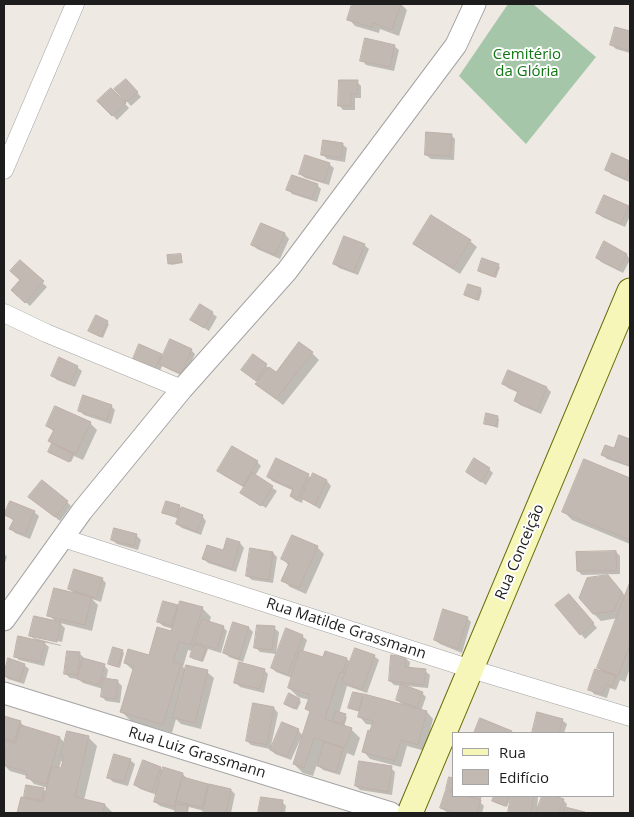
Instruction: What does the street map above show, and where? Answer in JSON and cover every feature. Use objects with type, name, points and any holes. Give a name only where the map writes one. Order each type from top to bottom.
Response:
[{"type":"main road","name":"Rua Conceição","points":[[410,813],[630,292]]},
{"type":"street","points":[[4,170],[76,4]]},
{"type":"street","points":[[4,620],[82,510],[182,389],[287,271],[456,45],[475,4]]},
{"type":"street","points":[[4,313],[182,389]]},
{"type":"street","name":"Rua Matilde Grassmann","points":[[63,538],[470,669],[630,717]]},
{"type":"street","name":"Rua Luiz Grassmann","points":[[4,693],[391,813]]},
{"type":"green space","name":"Cemitério da Glória","points":[[508,4],[533,4],[596,57],[526,144],[459,76]]},
{"type":"building","points":[[352,4],[401,4],[392,30],[373,23],[372,27],[347,20]]},
{"type":"building","points":[[615,27],[630,31],[630,51],[610,45]]},
{"type":"building","points":[[365,38],[395,45],[390,67],[360,61]]},
{"type":"building","points":[[126,79],[138,92],[126,102],[114,89]]},
{"type":"building","points":[[339,80],[358,80],[357,94],[351,94],[351,106],[338,106]]},
{"type":"building","points":[[111,88],[126,103],[112,116],[97,101]]},
{"type":"building","points":[[426,132],[452,134],[450,156],[425,155]]},
{"type":"building","points":[[323,140],[343,143],[341,158],[321,155]]},
{"type":"building","points":[[612,153],[630,161],[625,179],[605,170]]},
{"type":"building","points":[[305,155],[330,163],[324,182],[299,174]]},
{"type":"building","points":[[292,175],[318,184],[312,199],[286,190]]},
{"type":"building","points":[[604,195],[629,206],[621,224],[596,213]]},
{"type":"building","points":[[431,215],[471,240],[453,268],[413,244]]},
{"type":"building","points":[[261,223],[285,233],[275,255],[251,245]]},
{"type":"building","points":[[344,236],[365,244],[354,272],[333,264]]},
{"type":"building","points":[[604,241],[627,254],[619,270],[596,258]]},
{"type":"building","points":[[181,254],[182,262],[168,264],[167,255]]},
{"type":"building","points":[[482,258],[499,264],[494,277],[478,271]]},
{"type":"building","points":[[20,260],[44,281],[25,303],[11,290],[20,280],[10,271]]},
{"type":"building","points":[[468,284],[481,288],[477,300],[464,295]]},
{"type":"building","points":[[200,304],[213,312],[204,328],[190,320]]},
{"type":"building","points":[[96,315],[108,321],[101,337],[88,331]]},
{"type":"building","points":[[170,339],[192,349],[181,374],[159,364]]},
{"type":"building","points":[[299,342],[313,352],[276,399],[255,384],[269,367],[276,372]]},
{"type":"building","points":[[139,344],[162,354],[155,368],[133,359]]},
{"type":"building","points":[[253,354],[267,364],[256,381],[241,370]]},
{"type":"building","points":[[59,357],[78,366],[70,384],[51,376]]},
{"type":"building","points":[[508,370],[547,387],[537,411],[514,401],[518,391],[502,384]]},
{"type":"building","points":[[83,395],[112,405],[107,420],[78,411]]},
{"type":"building","points":[[55,406],[91,422],[76,454],[48,441],[54,430],[46,426]]},
{"type":"building","points":[[486,413],[498,416],[496,426],[484,424]]},
{"type":"building","points":[[619,435],[630,439],[630,466],[601,455],[605,445],[614,448]]},
{"type":"building","points":[[52,443],[73,454],[69,462],[48,452]]},
{"type":"building","points":[[232,446],[258,461],[243,486],[217,471]]},
{"type":"building","points":[[276,458],[309,474],[297,500],[290,496],[293,489],[267,477]]},
{"type":"building","points":[[474,458],[490,468],[481,482],[466,472]]},
{"type":"building","points":[[584,459],[630,478],[630,540],[562,512]]},
{"type":"building","points":[[253,473],[273,486],[261,506],[240,493]]},
{"type":"building","points":[[313,473],[327,480],[315,505],[301,498]]},
{"type":"building","points":[[42,480],[68,501],[55,517],[28,497]]},
{"type":"building","points":[[10,501],[35,511],[25,535],[9,529],[14,519],[4,515]]},
{"type":"building","points":[[166,501],[180,505],[176,517],[162,513]]},
{"type":"building","points":[[182,507],[203,515],[197,532],[176,524]]},
{"type":"building","points":[[114,528],[137,534],[134,546],[111,540]]},
{"type":"building","points":[[292,535],[318,546],[299,588],[281,581],[289,563],[281,559]]},
{"type":"building","points":[[227,538],[240,542],[232,569],[202,559],[207,545],[223,550]]},
{"type":"building","points":[[250,548],[273,552],[269,580],[246,576]]},
{"type":"building","points":[[616,551],[617,571],[577,571],[576,552]]},
{"type":"building","points":[[74,569],[103,578],[96,598],[68,589]]},
{"type":"building","points":[[608,575],[622,592],[614,611],[593,614],[579,598],[587,578]]},
{"type":"building","points":[[630,582],[630,645],[618,676],[597,668]]},
{"type":"building","points":[[54,588],[92,597],[85,625],[47,616]]},
{"type":"building","points":[[569,594],[594,623],[580,635],[555,605]]},
{"type":"building","points":[[163,601],[178,605],[171,626],[157,622]]},
{"type":"building","points":[[180,601],[203,607],[191,645],[179,642],[173,661],[181,664],[163,725],[120,712],[134,666],[124,663],[128,649],[149,655],[157,627],[171,631]]},
{"type":"building","points":[[443,609],[468,617],[458,649],[434,640]]},
{"type":"building","points":[[34,616],[61,622],[57,642],[29,636]]},
{"type":"building","points":[[202,619],[224,626],[217,649],[195,643]]},
{"type":"building","points":[[233,622],[249,627],[239,659],[223,653]]},
{"type":"building","points":[[257,625],[275,626],[272,650],[254,648]]},
{"type":"building","points":[[286,628],[303,635],[288,675],[271,668]]},
{"type":"building","points":[[18,636],[45,642],[40,662],[14,657]]},
{"type":"building","points":[[194,644],[206,648],[202,661],[190,657]]},
{"type":"building","points":[[113,647],[123,650],[118,667],[108,664]]},
{"type":"building","points":[[355,648],[375,655],[362,690],[342,682]]},
{"type":"building","points":[[300,650],[323,657],[325,651],[347,658],[343,673],[340,672],[325,719],[352,728],[345,748],[314,738],[304,768],[293,764],[310,711],[305,709],[310,695],[288,688]]},
{"type":"building","points":[[67,651],[80,652],[78,675],[64,674]]},
{"type":"building","points":[[391,655],[406,657],[405,667],[426,669],[424,685],[389,681]]},
{"type":"building","points":[[8,658],[25,664],[20,681],[4,676]]},
{"type":"building","points":[[83,658],[105,664],[99,685],[77,679]]},
{"type":"building","points":[[239,662],[265,669],[260,689],[234,683]]},
{"type":"building","points":[[186,665],[208,670],[195,723],[173,718]]},
{"type":"building","points":[[595,669],[616,676],[612,687],[606,684],[602,694],[588,690]]},
{"type":"building","points":[[103,678],[118,680],[116,699],[101,697]]},
{"type":"building","points":[[401,684],[423,692],[417,707],[396,700]]},
{"type":"building","points":[[353,692],[363,694],[359,711],[348,708]]},
{"type":"building","points":[[289,693],[300,699],[295,709],[284,704]]},
{"type":"building","points":[[364,694],[427,711],[418,745],[401,740],[395,761],[362,752],[368,730],[370,731],[373,721],[358,717]]},
{"type":"building","points":[[253,703],[274,707],[267,745],[246,741]]},
{"type":"building","points":[[336,711],[346,714],[343,724],[333,721]]},
{"type":"building","points":[[537,712],[563,719],[559,732],[532,732]]},
{"type":"building","points":[[4,716],[21,721],[14,741],[4,738]]},
{"type":"building","points":[[480,718],[512,731],[512,732],[474,732]]},
{"type":"building","points":[[282,722],[299,729],[287,757],[270,750]]},
{"type":"building","points":[[21,725],[60,737],[46,784],[26,778],[27,772],[4,765],[6,750],[4,749],[4,740],[15,743]]},
{"type":"building","points":[[67,731],[89,736],[75,797],[105,804],[103,813],[17,813],[21,797],[43,802],[52,766],[61,768],[64,756],[61,756]]},
{"type":"building","points":[[324,742],[343,748],[336,772],[317,766]]},
{"type":"building","points":[[114,754],[131,759],[124,782],[107,778]]},
{"type":"building","points":[[143,760],[161,767],[152,792],[134,785]]},
{"type":"building","points":[[359,761],[392,766],[388,792],[355,786]]},
{"type":"building","points":[[163,767],[183,773],[174,807],[154,802]]},
{"type":"building","points":[[183,777],[208,784],[202,808],[176,801]]},
{"type":"building","points":[[449,777],[452,778],[452,790],[446,789]]},
{"type":"building","points":[[209,784],[231,789],[226,813],[203,813]]},
{"type":"building","points":[[26,785],[44,788],[42,800],[24,797]]},
{"type":"building","points":[[446,790],[452,792],[452,797],[469,797],[481,800],[477,813],[456,813],[440,808]]},
{"type":"building","points":[[261,797],[283,800],[281,813],[258,813]]},
{"type":"building","points":[[494,797],[509,797],[505,806],[492,801]]},
{"type":"building","points":[[511,797],[534,797],[531,813],[508,813]]},
{"type":"building","points":[[542,797],[564,799],[559,813],[536,813]]},
{"type":"building","points":[[176,804],[187,805],[187,813],[175,813]]},
{"type":"building","points":[[565,807],[585,812],[564,813]]}]
